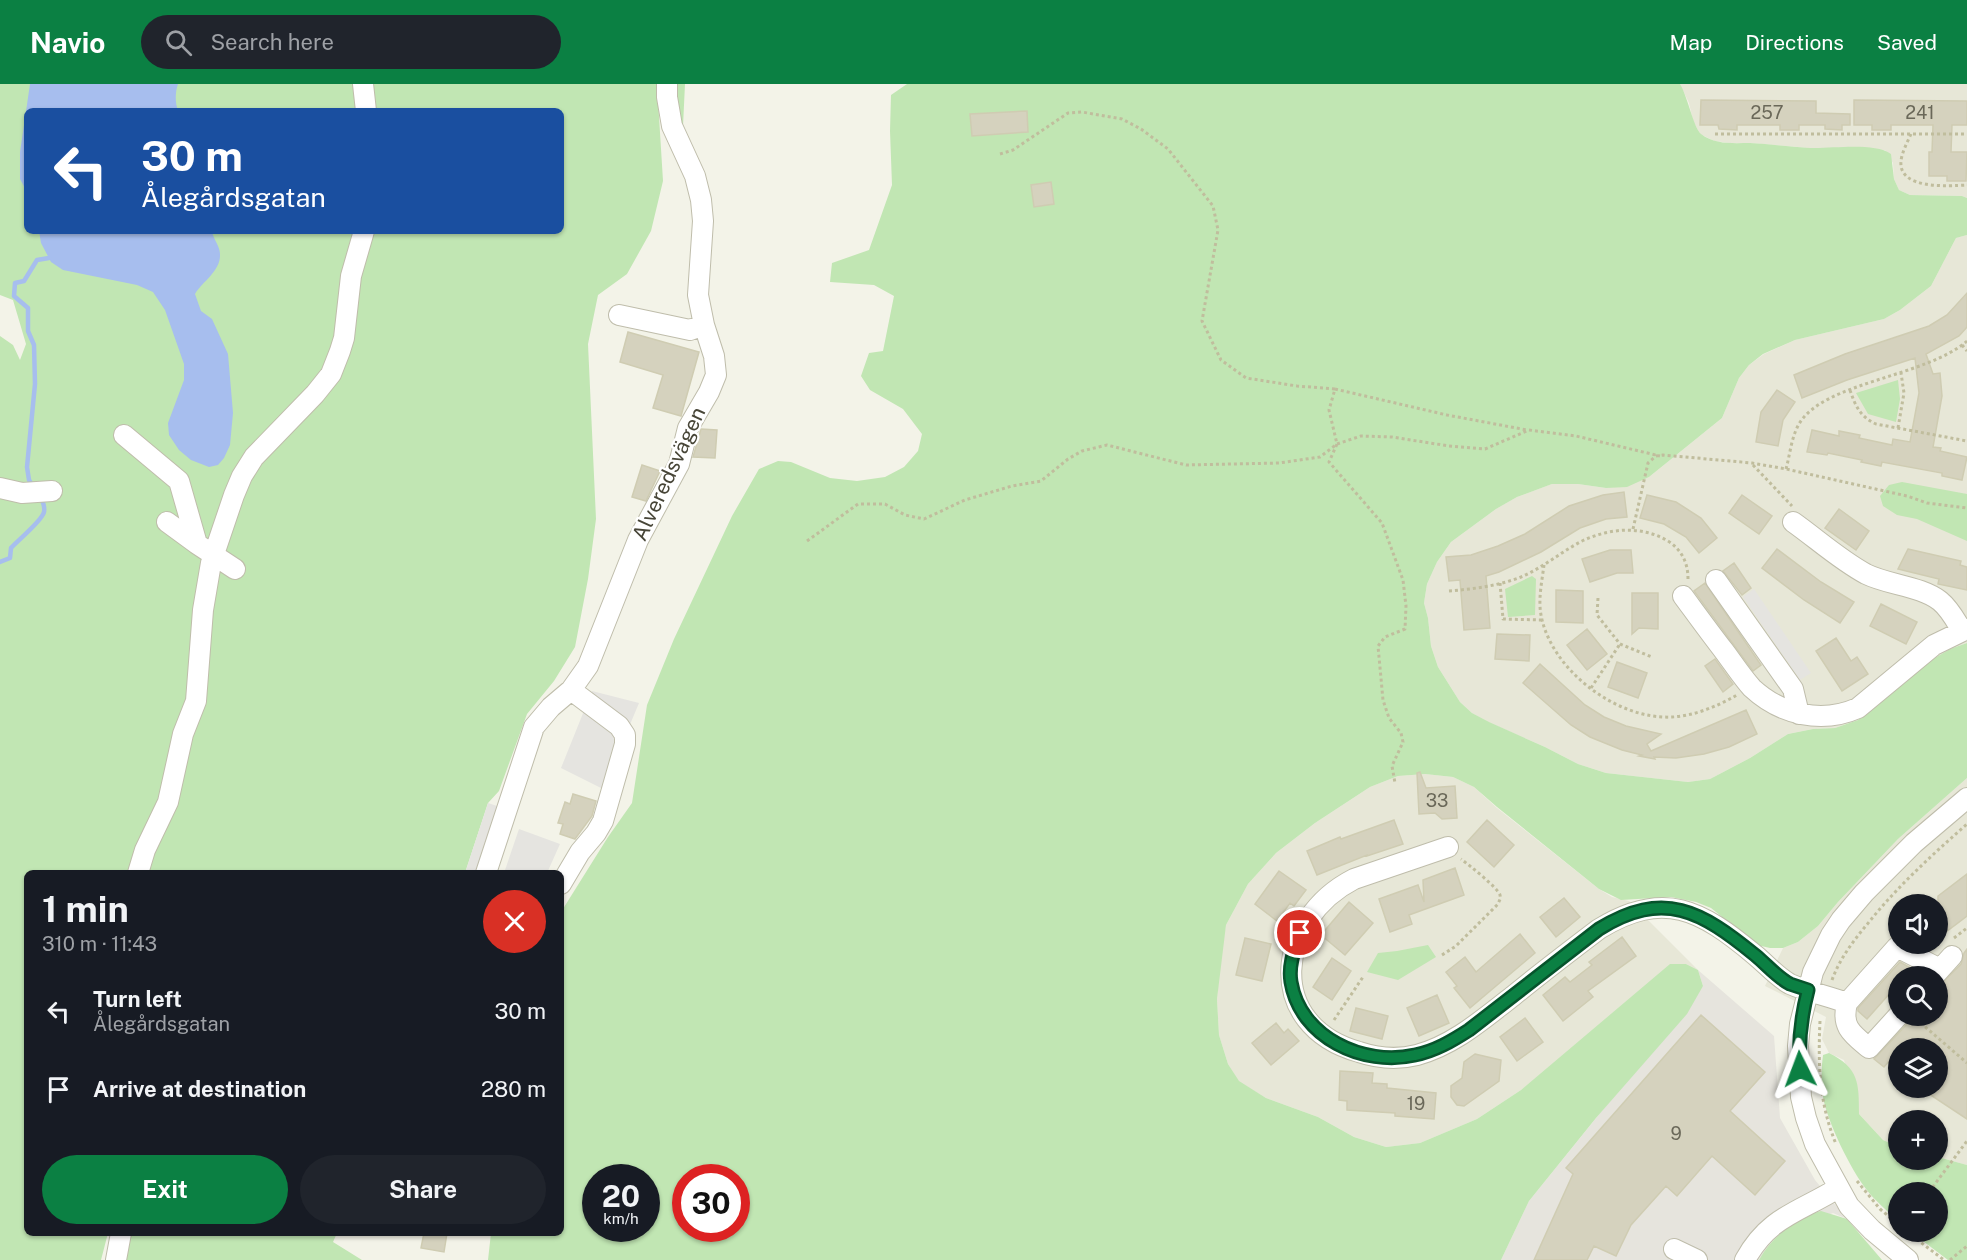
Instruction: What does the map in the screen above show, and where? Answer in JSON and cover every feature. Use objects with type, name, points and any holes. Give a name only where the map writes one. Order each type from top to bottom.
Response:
[{"type":"street","points":[[363,84],[366,108]]},
{"type":"street","name":"Alveredsvägen","points":[[487,870],[534,727],[551,707],[571,690],[588,666],[638,540],[679,464],[688,428],[716,375],[714,356],[704,325],[698,295],[701,200],[695,176],[672,126],[667,84]]},
{"type":"street","points":[[139,870],[145,850],[168,802],[183,734],[196,701],[203,610],[213,556],[242,476],[254,457],[315,394],[331,374],[346,328],[351,276],[363,234]]},
{"type":"street","points":[[619,315],[690,330],[704,325]]},
{"type":"street","points":[[124,435],[179,481],[196,544]]},
{"type":"street","points":[[0,488],[22,493],[42,492]]},
{"type":"street","points":[[167,522],[213,556],[235,569]]},
{"type":"street","points":[[1683,596],[1751,687],[1773,703],[1799,714],[1820,716],[1847,713],[1858,708],[1934,645],[1964,630],[1947,608],[1932,596],[1884,582],[1865,573],[1849,564],[1793,522]]},
{"type":"street","points":[[1716,580],[1793,689],[1799,714]]},
{"type":"street","points":[[564,879],[603,821],[625,744],[625,735],[619,726],[571,690]]},
{"type":"street","points":[[1908,1260],[1872,1230],[1849,1206],[1815,1144],[1802,1097],[1798,1046],[1800,1024],[1808,990],[1821,956],[1841,920],[1864,893],[1914,843],[1967,798]]},
{"type":"street","points":[[1448,847],[1354,879],[1341,886],[1323,901],[1309,918],[1294,949],[1291,980],[1294,994],[1309,1023],[1323,1035],[1352,1050],[1373,1056],[1394,1058],[1414,1056],[1435,1049],[1469,1030],[1599,929],[1617,918],[1648,908],[1682,911],[1711,921],[1789,983],[1846,1003]]},
{"type":"street","points":[[1889,1026],[1869,1048],[1852,1033],[1845,1023],[1846,1003],[1897,947],[1940,966]]},
{"type":"street","points":[[1745,1260],[1755,1243],[1768,1228],[1785,1216],[1838,1188]]},
{"type":"street","points":[[116,1260],[120,1236]]},
{"type":"street","points":[[1674,1249],[1697,1260]]},
{"type":"path","points":[[1000,154],[1013,150],[1068,113],[1082,112],[1122,118],[1168,149],[1213,206],[1218,230],[1202,321],[1221,360],[1246,378],[1335,389],[1447,415],[1576,436],[1660,456],[1752,463],[1786,469],[1927,502],[1967,508]]},
{"type":"path","points":[[1715,134],[1967,134]]},
{"type":"path","points":[[1911,134],[1901,160],[1901,169],[1905,175],[1920,183],[1936,186],[1967,185]]},
{"type":"path","points":[[1786,469],[1794,435],[1809,411],[1850,390],[1939,359],[1967,341]]},
{"type":"path","points":[[1962,345],[1967,351]]},
{"type":"path","points":[[1898,428],[1904,400],[1901,373]]},
{"type":"path","points":[[1335,389],[1329,410],[1337,444],[1329,462],[1382,523],[1403,580],[1406,606],[1405,629],[1385,637],[1378,646],[1383,700],[1389,718],[1401,733],[1403,742],[1392,766],[1395,783]]},
{"type":"path","points":[[1850,390],[1856,406],[1868,420],[1876,424],[1967,441]]},
{"type":"path","points":[[807,541],[858,504],[885,504],[905,515],[924,519],[966,500],[1012,486],[1041,481],[1068,459],[1082,451],[1107,445],[1186,465],[1232,465],[1279,463],[1320,457],[1337,444],[1361,436],[1392,436],[1449,446],[1485,448],[1529,430]]},
{"type":"path","points":[[1633,530],[1648,463],[1656,456],[1660,456]]},
{"type":"path","points":[[1752,463],[1792,506],[1793,522]]},
{"type":"path","points":[[1449,591],[1481,588],[1519,578],[1582,541],[1620,530],[1633,530],[1648,532],[1662,538],[1675,546],[1683,555],[1688,567],[1688,580],[1683,596]]},
{"type":"path","points":[[1544,565],[1541,594],[1542,620],[1549,640],[1576,677],[1617,704],[1640,713],[1673,718],[1709,709],[1751,687]]},
{"type":"path","points":[[1500,583],[1503,620],[1542,620]]},
{"type":"path","points":[[1598,598],[1598,615],[1620,644],[1653,657]]},
{"type":"path","points":[[1590,688],[1620,644]]},
{"type":"path","points":[[1442,955],[1456,946],[1498,904],[1501,898],[1493,887],[1448,847]]},
{"type":"path","points":[[1323,1035],[1364,977]]},
{"type":"path","points":[[1924,1026],[1967,1063]]},
{"type":"path","points":[[1936,1182],[1967,1141]]},
{"type":"path","points":[[1920,1242],[1944,1260]]},
{"type":"path","points":[[1950,1260],[1967,1246]]},
{"type":"shaded area","points":[[1680,84],[1967,84],[1967,198],[1910,195],[1899,190],[1894,179],[1893,163],[1885,150],[1809,148],[1714,141],[1700,134]]},
{"type":"shaded area","points":[[1967,235],[1967,643],[1950,649],[1923,665],[1858,720],[1835,728],[1788,734],[1710,779],[1688,782],[1606,773],[1578,764],[1488,722],[1472,713],[1460,702],[1438,667],[1431,646],[1424,603],[1427,584],[1437,562],[1451,542],[1496,509],[1517,497],[1552,484],[1578,484],[1606,488],[1649,477],[1722,418],[1739,378],[1749,365],[1764,354],[1795,340],[1884,319],[1900,310],[1931,286],[1956,238]]},
{"type":"shaded area","points":[[1754,589],[1811,673],[1800,680],[1743,597]]},
{"type":"shaded area","points":[[592,691],[639,703],[603,789],[561,768]]},
{"type":"shaded area","points":[[1425,774],[1453,777],[1474,787],[1599,889],[1612,897],[1629,901],[1698,970],[1686,964],[1521,1090],[1477,1119],[1420,1143],[1386,1147],[1354,1137],[1318,1117],[1266,1098],[1239,1082],[1228,1064],[1219,1035],[1217,999],[1221,951],[1226,925],[1248,884],[1276,853],[1315,823],[1370,787],[1398,776]]},
{"type":"shaded area","points":[[1967,778],[1967,1165],[1948,1160],[1948,1110],[1888,1110],[1888,1142],[1883,1140],[1859,1114],[1844,1060],[1829,1053],[1822,1039],[1826,1017],[1765,986],[1783,948],[1798,942],[1818,926],[1898,839]]},
{"type":"shaded area","points":[[488,803],[503,808],[483,870],[466,870]]},
{"type":"shaded area","points":[[519,829],[560,844],[548,870],[505,870]]},
{"type":"shaded area","points":[[1698,970],[1774,1036],[1780,1118],[1815,1180],[1847,1219],[1833,1213],[1776,1236],[1759,1260],[1501,1260],[1529,1201],[1703,986]]},
{"type":"green space","points":[[0,84],[657,84],[663,181],[651,231],[627,274],[598,295],[588,344],[596,519],[588,579],[575,647],[554,681],[527,714],[499,791],[488,803],[466,870],[24,870],[24,1236],[107,1236],[101,1260],[0,1260],[0,336],[13,345],[20,360],[26,344],[13,300],[0,295]]},
{"type":"green space","points":[[675,84],[685,84],[683,126],[678,121]]},
{"type":"green space","points":[[907,84],[1680,84],[1698,131],[1706,138],[1725,143],[1884,150],[1891,154],[1894,179],[1899,190],[1910,195],[1967,198],[1967,235],[1956,238],[1931,286],[1900,310],[1884,319],[1795,340],[1763,354],[1749,365],[1739,378],[1722,418],[1649,477],[1627,487],[1606,488],[1578,484],[1552,484],[1517,497],[1496,509],[1451,542],[1437,562],[1427,584],[1424,603],[1431,646],[1438,667],[1460,702],[1472,713],[1578,764],[1606,773],[1688,782],[1710,779],[1788,734],[1835,728],[1858,720],[1923,665],[1950,649],[1967,643],[1967,778],[1898,839],[1818,926],[1798,942],[1783,948],[1770,948],[1757,945],[1711,908],[1696,902],[1671,897],[1621,900],[1599,889],[1474,787],[1453,777],[1425,774],[1398,776],[1370,787],[1315,823],[1276,853],[1248,884],[1226,925],[1217,999],[1219,1035],[1228,1064],[1239,1081],[1266,1098],[1318,1117],[1354,1137],[1386,1147],[1420,1143],[1477,1119],[1521,1090],[1670,964],[1686,964],[1698,970],[1703,986],[1687,1014],[1596,1118],[1529,1201],[1501,1260],[488,1260],[491,1236],[564,1236],[564,907],[632,803],[647,705],[674,639],[732,516],[759,469],[778,461],[791,462],[830,478],[857,481],[885,477],[904,467],[918,451],[922,434],[903,409],[870,390],[861,376],[869,353],[883,351],[894,296],[874,285],[830,282],[832,263],[869,250],[892,185],[891,95]]},
{"type":"green space","points":[[1898,380],[1900,399],[1896,422],[1868,414],[1856,393]]},
{"type":"green space","points":[[1902,482],[1967,494],[1967,541],[1917,519],[1897,515],[1883,506],[1880,496],[1889,485]]},
{"type":"green space","points":[[1532,576],[1536,579],[1535,615],[1508,617],[1505,589]]},
{"type":"green space","points":[[1428,945],[1436,957],[1398,980],[1367,972],[1378,953]]},
{"type":"green space","points":[[1829,1053],[1846,1064],[1852,1071],[1859,1094],[1859,1114],[1883,1140],[1888,1142],[1888,1170],[1948,1170],[1948,1160],[1967,1165],[1967,1260],[1948,1260],[1924,1242],[1948,1242],[1948,1182],[1888,1182],[1888,1212],[1873,1198],[1860,1181],[1840,1145],[1825,1107],[1822,1086],[1823,1055]]},
{"type":"green space","points":[[1821,1211],[1847,1219],[1882,1260],[1759,1260],[1777,1236],[1802,1218]]},
{"type":"green space","points":[[128,1236],[336,1236],[333,1242],[362,1260],[124,1260]]},
{"type":"water","points":[[30,84],[178,84],[177,108],[26,108]]},
{"type":"water","points":[[24,125],[24,186],[20,179],[20,152]]},
{"type":"water","points":[[40,234],[213,234],[220,251],[220,260],[215,271],[195,294],[201,311],[212,319],[228,354],[233,413],[230,445],[218,465],[209,467],[191,460],[179,450],[169,435],[168,423],[184,380],[184,364],[165,310],[153,292],[137,285],[63,270],[51,262],[41,243]]},
{"type":"building","points":[[1701,100],[1816,101],[1816,113],[1850,114],[1850,125],[1842,125],[1842,130],[1825,129],[1825,125],[1799,125],[1799,130],[1780,130],[1780,125],[1737,125],[1737,130],[1719,129],[1718,125],[1700,125]]},
{"type":"building","points":[[1854,100],[1967,101],[1967,125],[1952,125],[1951,152],[1967,152],[1966,181],[1947,181],[1947,176],[1929,176],[1929,152],[1932,152],[1933,125],[1891,125],[1891,130],[1872,130],[1872,125],[1854,125]]},
{"type":"building","points":[[1027,111],[1028,132],[972,136],[970,114]]},
{"type":"building","points":[[1051,182],[1054,204],[1034,207],[1031,185]]},
{"type":"building","points":[[1967,293],[1967,327],[1959,336],[1926,354],[1933,374],[1940,373],[1942,396],[1933,447],[1941,448],[1940,451],[1967,457],[1962,480],[1942,476],[1942,473],[1882,462],[1881,466],[1828,453],[1827,455],[1807,452],[1812,430],[1839,436],[1839,431],[1892,445],[1893,439],[1910,442],[1919,393],[1915,358],[1847,380],[1802,398],[1794,375],[1845,354],[1929,326],[1947,315]]},
{"type":"building","points":[[628,332],[699,352],[681,416],[653,408],[663,375],[620,362]]},
{"type":"building","points":[[1777,390],[1795,402],[1783,420],[1778,446],[1756,442],[1761,412]]},
{"type":"building","points":[[701,429],[717,430],[715,458],[693,457]]},
{"type":"building","points":[[642,465],[660,471],[646,501],[632,497]]},
{"type":"building","points":[[1624,492],[1627,517],[1606,519],[1580,528],[1541,552],[1486,576],[1490,628],[1464,630],[1460,580],[1449,581],[1446,557],[1471,555],[1498,546],[1525,534],[1569,506],[1603,495]]},
{"type":"building","points":[[1647,495],[1676,502],[1701,518],[1717,538],[1699,553],[1686,537],[1664,524],[1640,518]]},
{"type":"building","points":[[1742,495],[1772,516],[1759,534],[1729,513]]},
{"type":"building","points":[[1839,509],[1869,531],[1856,550],[1825,528]]},
{"type":"building","points":[[1777,549],[1821,582],[1854,602],[1840,623],[1804,600],[1762,568]]},
{"type":"building","points":[[1908,549],[1961,561],[1960,565],[1967,567],[1967,590],[1938,584],[1939,579],[1898,569]]},
{"type":"building","points":[[1610,550],[1631,550],[1633,573],[1617,573],[1590,582],[1582,559]]},
{"type":"building","points":[[1734,563],[1751,588],[1742,595],[1723,571]]},
{"type":"building","points":[[1705,583],[1761,665],[1753,671],[1694,591]]},
{"type":"building","points":[[1556,590],[1583,591],[1583,623],[1556,622]]},
{"type":"building","points":[[1632,593],[1658,593],[1658,629],[1639,628],[1632,634]]},
{"type":"building","points":[[1881,604],[1917,622],[1906,644],[1870,626]]},
{"type":"building","points":[[1587,629],[1607,654],[1587,670],[1567,645]]},
{"type":"building","points":[[1497,634],[1530,635],[1529,661],[1495,659]]},
{"type":"building","points":[[1836,638],[1851,661],[1857,657],[1868,674],[1842,691],[1816,651]]},
{"type":"building","points":[[1715,659],[1733,684],[1723,692],[1705,666]]},
{"type":"building","points":[[1617,662],[1647,673],[1638,698],[1608,687]]},
{"type":"building","points":[[1540,664],[1585,705],[1604,717],[1626,726],[1661,734],[1647,744],[1651,751],[1746,710],[1757,734],[1729,747],[1704,754],[1676,758],[1654,757],[1655,759],[1639,756],[1642,755],[1622,750],[1590,737],[1571,725],[1523,683]]},
{"type":"building","points":[[1420,772],[1426,788],[1455,786],[1457,818],[1442,819],[1435,813],[1419,814],[1417,773]]},
{"type":"building","points":[[573,794],[596,801],[592,816],[575,839],[560,834],[563,824],[558,823],[565,802],[570,804]]},
{"type":"building","points":[[1394,820],[1403,844],[1367,855],[1317,875],[1307,851],[1340,837],[1341,839]]},
{"type":"building","points":[[1487,820],[1514,845],[1494,867],[1467,842]]},
{"type":"building","points":[[1455,868],[1464,895],[1409,915],[1412,924],[1390,932],[1379,899],[1418,885],[1424,902],[1423,880]]},
{"type":"building","points":[[1279,871],[1306,890],[1294,906],[1290,903],[1277,921],[1255,904]]},
{"type":"building","points":[[1967,874],[1967,916],[1948,930],[1948,894],[1941,894]]},
{"type":"building","points":[[1564,898],[1580,917],[1556,937],[1540,917]]},
{"type":"building","points":[[1349,902],[1373,923],[1345,955],[1321,935]]},
{"type":"building","points":[[1520,934],[1535,953],[1470,1008],[1454,988],[1457,986],[1446,972],[1465,957],[1476,972]]},
{"type":"building","points":[[1622,937],[1636,956],[1588,991],[1593,997],[1563,1021],[1543,995],[1565,977],[1570,982],[1592,965],[1589,962]]},
{"type":"building","points":[[1245,938],[1271,944],[1262,981],[1236,975]]},
{"type":"building","points":[[1967,949],[1967,1119],[1935,1098],[1948,1098],[1948,1038],[1894,1038],[1905,1026],[1948,1026],[1948,977],[1961,964]]},
{"type":"building","points":[[1332,958],[1351,971],[1332,1000],[1313,987]]},
{"type":"building","points":[[1888,975],[1888,995],[1867,1019],[1858,1011],[1858,1008]]},
{"type":"building","points":[[1437,995],[1449,1023],[1419,1036],[1407,1008]]},
{"type":"building","points":[[1356,1008],[1388,1016],[1382,1039],[1350,1031]]},
{"type":"building","points":[[1701,1015],[1765,1072],[1730,1111],[1785,1161],[1755,1195],[1712,1156],[1677,1196],[1666,1186],[1631,1225],[1616,1256],[1594,1246],[1587,1260],[1534,1260],[1573,1174],[1566,1168]]},
{"type":"building","points":[[1525,1018],[1543,1042],[1517,1061],[1500,1037]]},
{"type":"building","points":[[1276,1023],[1284,1033],[1288,1029],[1299,1041],[1271,1065],[1252,1043]]},
{"type":"building","points":[[1888,1044],[1888,1062],[1884,1067],[1874,1059]]},
{"type":"building","points":[[1475,1054],[1501,1060],[1499,1081],[1464,1106],[1457,1105],[1451,1097],[1451,1086],[1462,1078],[1464,1062]]},
{"type":"building","points":[[1340,1071],[1373,1073],[1372,1083],[1387,1084],[1387,1088],[1436,1093],[1434,1119],[1395,1116],[1395,1113],[1347,1110],[1347,1101],[1339,1100]]},
{"type":"building","points":[[423,1236],[447,1236],[444,1252],[421,1248]]},
{"type":"waterway","points":[[33,486],[29,480],[27,467],[35,384],[34,345],[28,331],[28,308],[14,296],[15,283],[24,281],[37,260],[49,258]]},
{"type":"waterway","points":[[0,562],[10,558],[11,548],[42,516],[44,508],[41,498]]},
{"type":"route","points":[[1300,933],[1294,949],[1291,980],[1294,994],[1309,1023],[1320,1033],[1352,1050],[1373,1056],[1394,1058],[1414,1056],[1451,1042],[1599,929],[1617,918],[1648,908],[1664,908],[1698,915],[1724,930],[1789,983],[1808,990],[1800,1024],[1798,1046],[1800,1069]]}]
